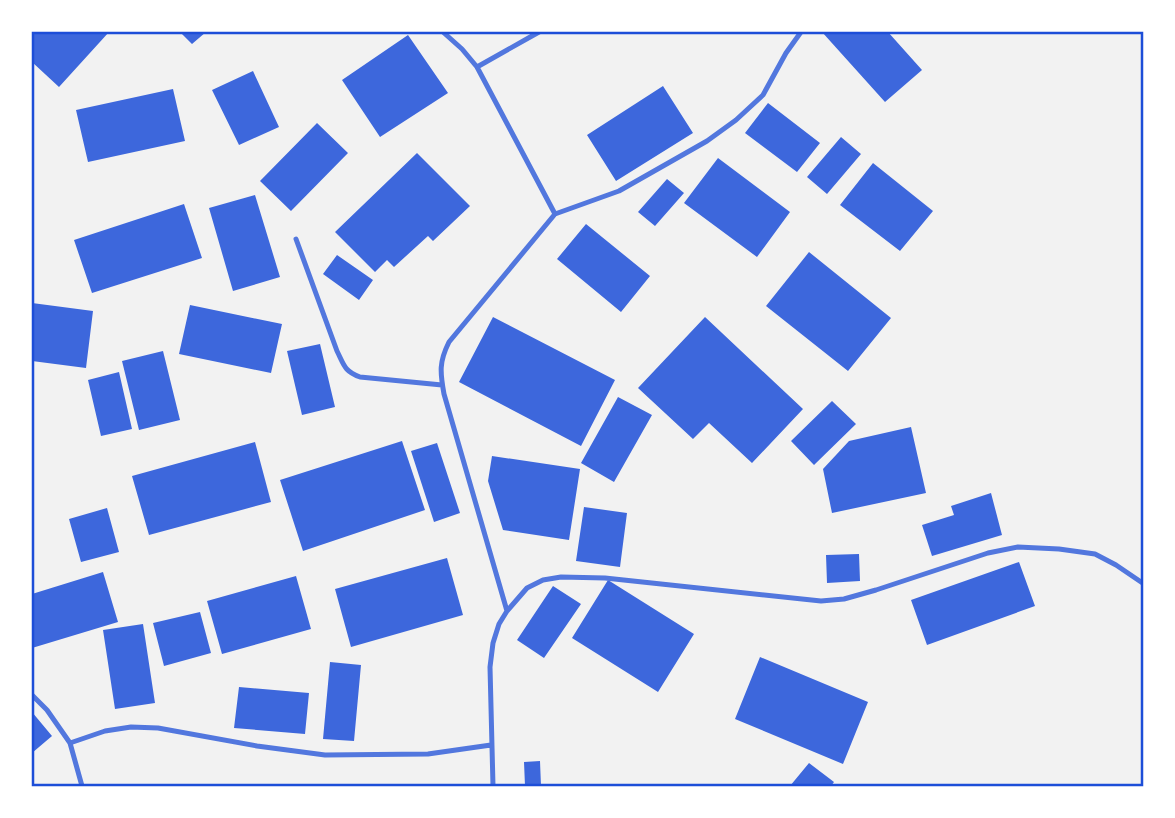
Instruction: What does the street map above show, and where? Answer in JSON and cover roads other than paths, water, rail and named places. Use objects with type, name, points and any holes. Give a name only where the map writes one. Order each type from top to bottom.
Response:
[{"type":"lane","points":[[443,32],[477,66],[555,214]]},
{"type":"lane","points":[[477,66],[539,32]]},
{"type":"lane","points":[[508,611],[442,385],[442,357],[449,342],[555,214],[619,191],[707,141],[736,120],[763,95],[801,32]]},
{"type":"lane","points":[[296,239],[337,351],[350,373],[360,377],[442,385]]},
{"type":"lane","points":[[493,786],[490,667],[493,643],[499,624],[508,611],[527,588],[543,580],[561,577],[605,578],[821,601],[844,599],[988,553],[1018,547],[1095,554],[1143,584]]},
{"type":"lane","points":[[32,695],[47,710],[70,743],[82,786]]},
{"type":"lane","points":[[70,743],[105,731],[131,727],[158,728],[326,755],[428,754],[491,745]]}]
